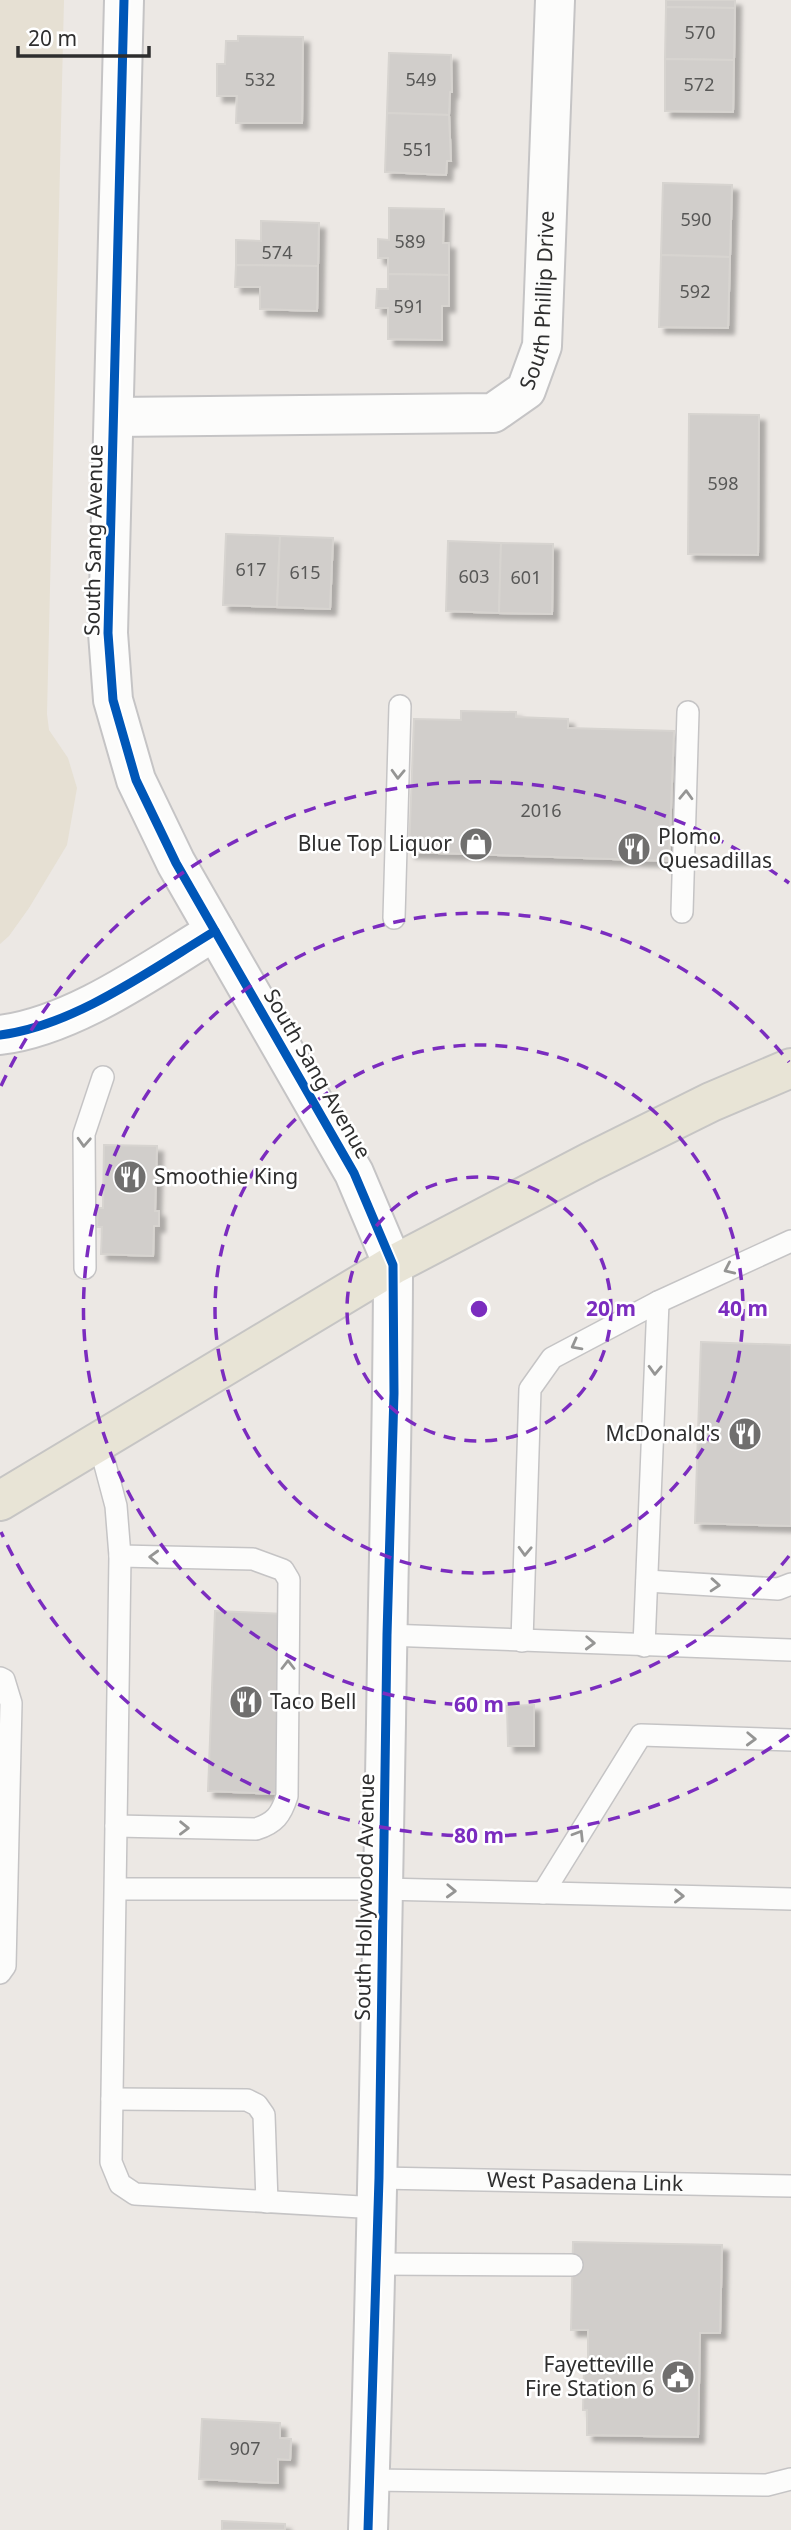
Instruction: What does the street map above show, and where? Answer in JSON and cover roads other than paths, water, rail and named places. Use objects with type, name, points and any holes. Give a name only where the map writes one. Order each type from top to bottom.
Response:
[{"type":"main road","points":[[0,1502],[393,1265],[711,1102],[791,1068]]},
{"type":"street","name":"South Sang Avenue","points":[[124,0],[108,633],[113,700],[136,780],[176,863],[354,1173],[393,1265]]},
{"type":"street","name":"South Phillip Drive","points":[[114,417],[493,413],[526,390],[542,346],[555,0]]},
{"type":"street","points":[[0,1035],[23,1032],[97,1002],[215,931]]},
{"type":"street","name":"South Hollywood Avenue","points":[[368,2530],[378,2193],[387,1635],[394,1393],[393,1265]]},
{"type":"lane","points":[[394,918],[400,706]]},
{"type":"lane","points":[[682,912],[688,712]]},
{"type":"lane","points":[[85,1268],[83,1134],[103,1077]]},
{"type":"lane","points":[[522,1641],[530,1389],[552,1357],[658,1302],[791,1241]]},
{"type":"lane","points":[[644,1646],[658,1302]]},
{"type":"lane","name":"West Pasadena Link","points":[[99,1442],[116,1506],[120,1556],[111,2162],[120,2184],[135,2194],[267,2202],[378,2193],[791,2186]]},
{"type":"lane","points":[[116,1826],[256,1829],[271,1824],[282,1813],[287,1797],[289,1580],[283,1570],[253,1559],[120,1556]]},
{"type":"lane","points":[[647,1581],[778,1590],[791,1584]]},
{"type":"lane","points":[[387,1635],[791,1650]]},
{"type":"lane","points":[[0,1678],[4,1680],[11,1703],[5,1966],[0,1973]]},
{"type":"lane","points":[[543,1893],[641,1735],[791,1740]]},
{"type":"lane","points":[[116,1889],[383,1889],[791,1899]]},
{"type":"lane","points":[[112,2099],[247,2100],[257,2105],[264,2115],[267,2202]]},
{"type":"lane","points":[[376,2264],[572,2265]]},
{"type":"lane","points":[[369,2480],[767,2485],[791,2479]]},
{"type":"place","name":"Blue Top Liquor","points":[[476,844]]},
{"type":"place","name":"Plomo Quesadillas","points":[[634,849]]},
{"type":"place","name":"Smoothie King","points":[[130,1177]]},
{"type":"place","name":"McDonald's","points":[[745,1434]]},
{"type":"place","name":"Taco Bell","points":[[246,1702]]},
{"type":"place","name":"Fayetteville Fire Station 6","points":[[678,2377]]}]
